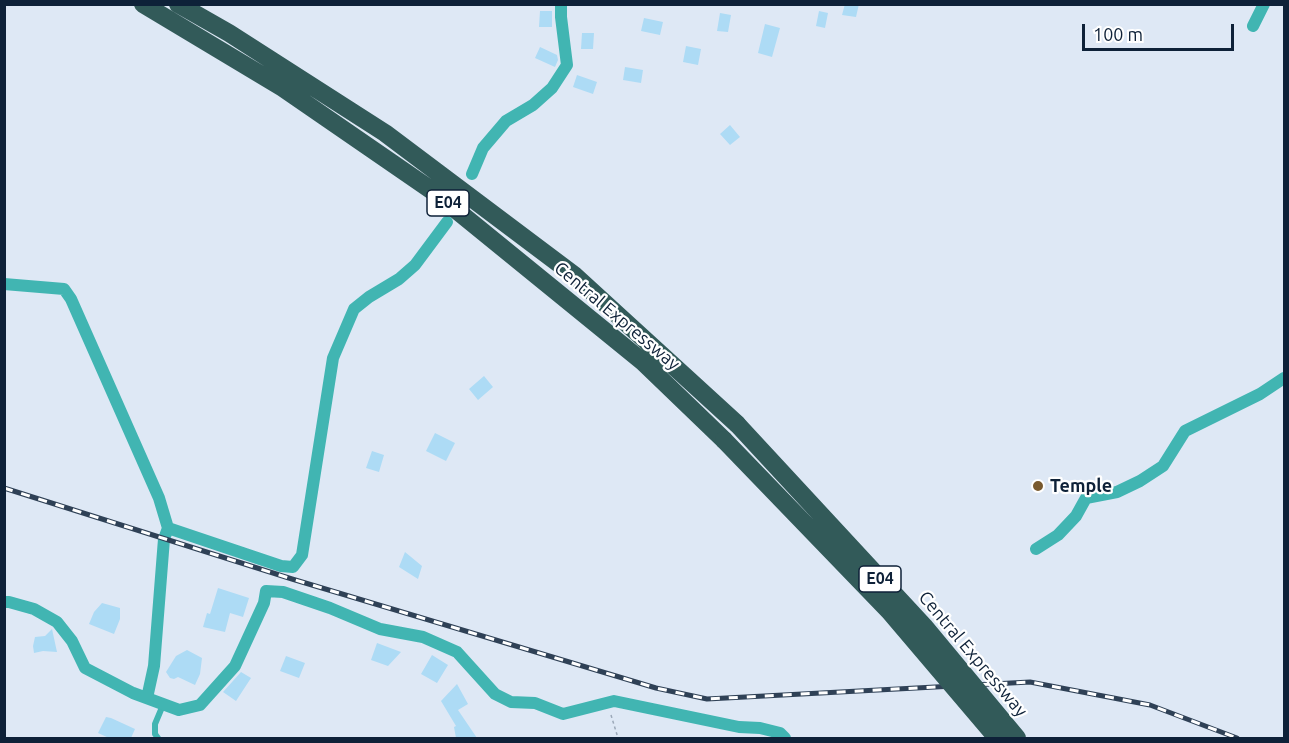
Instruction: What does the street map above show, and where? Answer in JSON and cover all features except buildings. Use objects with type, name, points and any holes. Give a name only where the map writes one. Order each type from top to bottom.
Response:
[{"type":"highway","name":"Central Expressway","points":[[143,4],[283,88],[434,192],[643,362],[724,440],[889,611],[997,738]]},
{"type":"highway","name":"Central Expressway","points":[[178,4],[229,33],[385,133],[574,275],[737,424],[924,626],[1017,738]]},
{"type":"street","points":[[472,174],[483,148],[506,121],[533,105],[552,88],[567,65],[561,4]]},
{"type":"street","points":[[1253,26],[1264,4]]},
{"type":"street","points":[[168,528],[281,566],[294,567],[302,555],[333,358],[354,309],[399,279],[415,265],[447,222]]},
{"type":"street","points":[[4,284],[64,289],[71,299],[159,498],[168,528],[164,539],[154,666],[147,698]]},
{"type":"street","points":[[1036,549],[1058,535],[1076,516],[1086,498],[1117,492],[1140,482],[1163,466],[1185,431],[1260,394],[1284,378]]},
{"type":"street","points":[[4,602],[34,609],[57,622],[72,641],[85,668],[133,693],[179,710],[200,705],[235,666],[264,603],[266,591],[283,592],[330,608],[380,629],[423,637],[457,652],[495,694],[511,702],[535,703],[562,714],[614,701],[739,727],[760,728],[780,733],[785,738]]},
{"type":"lane","points":[[158,738],[155,734],[155,724],[164,704]]},
{"type":"path","points":[[607,702],[618,738]]},
{"type":"railway","points":[[4,488],[292,579],[656,688],[707,699],[1030,682],[1150,705],[1237,738]]},
{"type":"place","name":"Temple","points":[[1038,486]]}]
